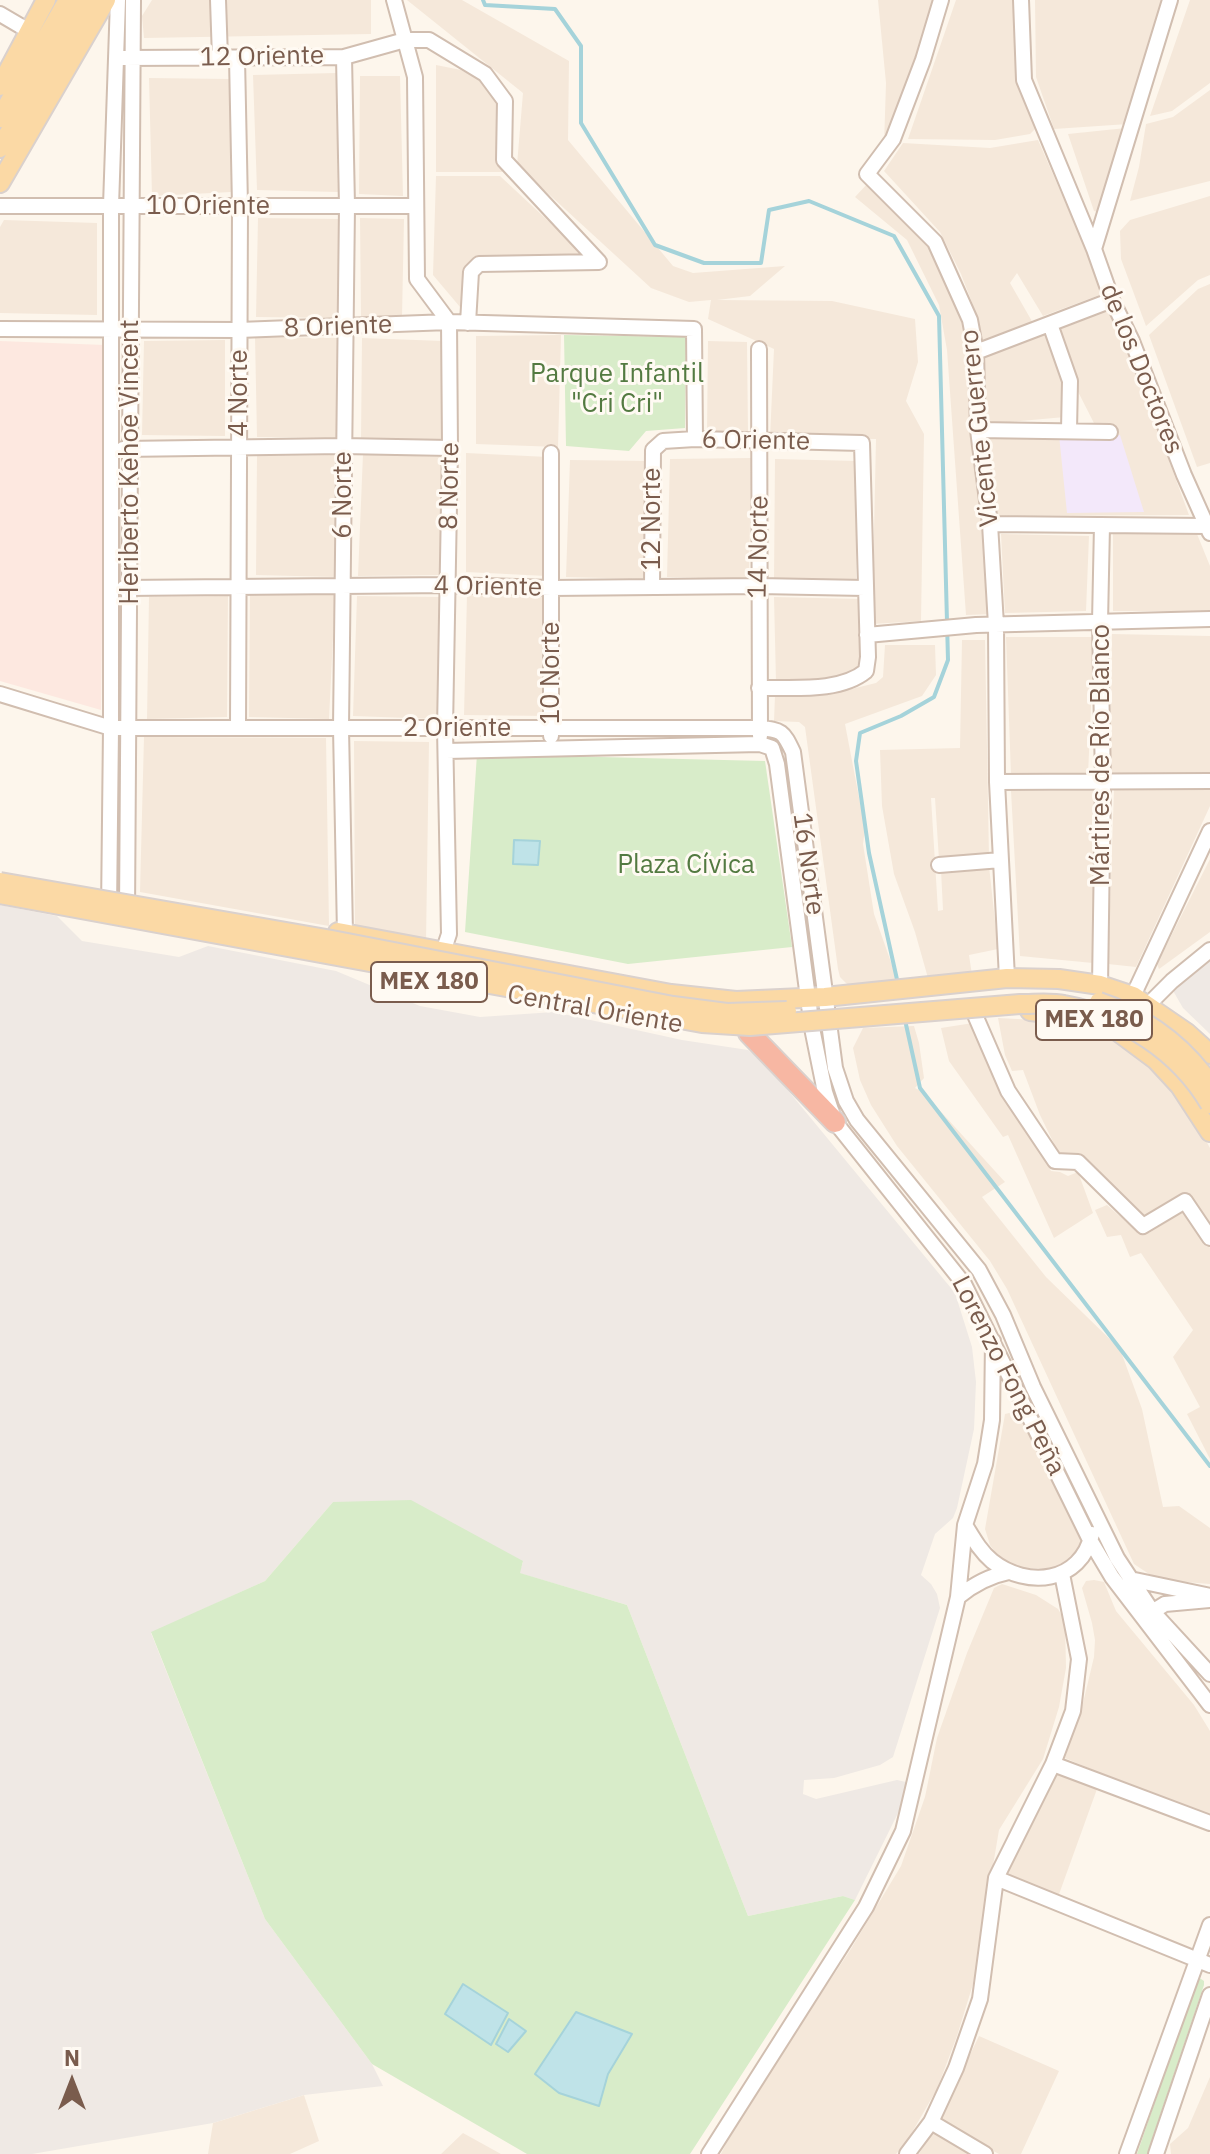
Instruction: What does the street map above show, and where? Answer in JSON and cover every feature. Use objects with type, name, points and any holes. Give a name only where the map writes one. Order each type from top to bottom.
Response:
[{"type":"highway","points":[[749,1033],[835,1122]]},
{"type":"main road","points":[[0,86],[46,0]]},
{"type":"main road","points":[[0,118],[68,0]]},
{"type":"main road","points":[[0,148],[87,0]]},
{"type":"main road","points":[[0,183],[106,0]]},
{"type":"main road","name":"Central Oriente","points":[[0,873],[671,994],[736,1001],[817,998],[1007,978]]},
{"type":"main road","points":[[0,882],[317,937],[673,1006],[727,1013],[1030,991],[1079,995],[1127,1011],[1165,1035],[1197,1065],[1210,1084]]},
{"type":"main road","points":[[0,894],[702,1023],[750,1026],[1020,1004],[1060,1004],[1101,1013],[1142,1034],[1178,1063],[1210,1104]]},
{"type":"main road","name":"Central Oriente","points":[[0,901],[666,1024],[749,1033],[975,1015]]},
{"type":"main road","name":"MEX 180","points":[[1007,978],[1059,979],[1100,985],[1141,1000],[1210,1054]]},
{"type":"main road","name":"MEX 180","points":[[975,1015],[1042,1011],[1084,1017],[1115,1029],[1156,1060],[1172,1077],[1210,1132]]},
{"type":"street","name":"Heriberto Kehoe Vincent","points":[[117,923],[129,728],[131,206],[118,0]]},
{"type":"street","name":"Heriberto Kehoe Vincent","points":[[118,895],[111,728],[111,206],[124,58],[133,0]]},
{"type":"street","points":[[218,0],[220,58]]},
{"type":"street","points":[[394,0],[415,77],[417,279],[449,322]]},
{"type":"street","name":"Vicente Guerrero","points":[[941,0],[923,60],[893,139],[864,176],[935,242],[970,320],[976,352],[978,430],[990,524],[996,625],[997,782],[1007,978]]},
{"type":"street","name":"de los Doctores","points":[[1021,0],[1024,80],[1208,530]]},
{"type":"street","name":"de los Doctores","points":[[1094,249],[1170,0]]},
{"type":"street","points":[[0,14],[29,31]]},
{"type":"street","points":[[405,40],[429,40],[485,74],[505,101],[504,160],[599,262],[479,264],[471,272],[468,323]]},
{"type":"street","name":"12 Oriente","points":[[124,58],[344,57],[405,40]]},
{"type":"street","name":"6 Norte","points":[[344,57],[347,206],[341,728],[345,934]]},
{"type":"street","name":"4 Norte","points":[[237,58],[240,206],[238,728]]},
{"type":"street","name":"10 Oriente","points":[[0,206],[416,206]]},
{"type":"street","points":[[976,352],[1112,300]]},
{"type":"street","name":"8 Oriente","points":[[0,329],[239,330],[449,322],[694,329],[695,439]]},
{"type":"street","name":"8 Norte","points":[[432,982],[449,934],[445,729],[449,322]]},
{"type":"street","points":[[1050,324],[1070,381],[1069,430]]},
{"type":"street","name":"14 Norte","points":[[759,349],[759,728],[766,746]]},
{"type":"street","points":[[978,430],[1110,432]]},
{"type":"street","name":"6 Oriente","points":[[653,450],[663,441],[695,439],[862,443],[865,588]]},
{"type":"street","points":[[111,449],[450,448]]},
{"type":"street","name":"12 Norte","points":[[652,587],[653,450]]},
{"type":"street","name":"10 Norte","points":[[551,453],[551,748]]},
{"type":"street","points":[[990,524],[1208,530]]},
{"type":"street","name":"Mártires de Río Blanco","points":[[1100,985],[1102,525]]},
{"type":"street","name":"4 Oriente","points":[[111,588],[448,585],[865,588]]},
{"type":"street","points":[[759,688],[826,686],[856,679],[866,671],[865,588]]},
{"type":"street","points":[[867,635],[976,625],[1210,619]]},
{"type":"street","name":"2 Oriente","points":[[0,694],[111,728],[759,728],[775,729],[784,734]]},
{"type":"street","name":"16 Norte","points":[[784,734],[793,752],[806,848],[817,998]]},
{"type":"street","name":"2 Oriente","points":[[446,751],[766,746]]},
{"type":"street","name":"16 Norte","points":[[766,746],[777,764],[789,850],[817,998]]},
{"type":"street","points":[[997,782],[1210,781]]},
{"type":"street","points":[[1141,1000],[1210,831]]},
{"type":"street","points":[[789,850],[806,848]]},
{"type":"street","points":[[939,865],[1001,860]]},
{"type":"street","points":[[1115,1029],[1141,1000],[1210,950]]},
{"type":"street","name":"Lorenzo Fong Peña","points":[[817,998],[825,1092],[835,1122],[964,1284],[1148,1614],[1210,1705]]},
{"type":"street","points":[[975,1015],[1008,1091],[1055,1161],[1078,1162],[1143,1226],[1185,1201],[1210,1238]]},
{"type":"street","name":"Lorenzo Fong Peña","points":[[820,1027],[846,1101],[857,1120],[979,1270],[1003,1315],[1026,1391],[1090,1540],[1112,1577],[1210,1674]]},
{"type":"street","points":[[964,1284],[979,1270]]},
{"type":"street","points":[[709,2154],[859,1920],[903,1831],[958,1597],[965,1525],[985,1464],[993,1401],[993,1337]]},
{"type":"street","points":[[993,1401],[1026,1391]]},
{"type":"street","points":[[965,1525],[981,1551],[993,1562],[1009,1572],[1038,1577],[1062,1574],[1080,1562],[1096,1516]]},
{"type":"street","points":[[958,1597],[983,1580],[1009,1572]]},
{"type":"street","points":[[907,2154],[931,2122],[956,2068],[980,1999],[996,1878],[1053,1764],[1073,1711],[1079,1659],[1062,1574]]},
{"type":"street","points":[[1130,1579],[1210,1598]]},
{"type":"street","points":[[1148,1614],[1165,1604],[1210,1598]]},
{"type":"street","points":[[1053,1764],[1210,1823]]},
{"type":"street","points":[[996,1878],[1204,1963]]},
{"type":"street","points":[[1127,2154],[1204,1963],[1210,1925]]},
{"type":"street","points":[[1156,2154],[1210,1995]]},
{"type":"street","points":[[931,2122],[985,2154]]},
{"type":"shaded area","points":[[152,0],[371,0],[371,34],[144,38],[142,16]]},
{"type":"shaded area","points":[[407,0],[462,0],[569,61],[568,140],[673,266],[693,273],[785,266],[750,296],[717,300],[832,301],[915,319],[918,362],[906,401],[924,434],[921,621],[872,624],[876,439],[770,438],[774,349],[708,319],[711,300],[689,302],[651,288],[517,165],[523,93]]},
{"type":"shaded area","points":[[878,0],[938,0],[884,145],[886,83]]},
{"type":"shaded area","points":[[956,0],[1026,0],[1020,85],[1036,128],[1030,134],[995,140],[908,139]]},
{"type":"shaded area","points":[[1035,0],[1166,0],[1128,124],[1054,129],[1036,77]]},
{"type":"shaded area","points":[[1190,0],[1210,0],[1210,83],[1172,111],[1150,116]]},
{"type":"shaded area","points":[[436,65],[461,70],[492,87],[502,113],[502,172],[436,172]]},
{"type":"shaded area","points":[[336,73],[338,192],[257,190],[253,75]]},
{"type":"shaded area","points":[[360,76],[400,76],[403,196],[359,194]]},
{"type":"shaded area","points":[[149,78],[230,79],[231,192],[152,196]]},
{"type":"shaded area","points":[[1210,90],[1210,181],[1130,201],[1146,124],[1173,117]]},
{"type":"shaded area","points":[[1126,128],[1103,214],[1094,211],[1068,134]]},
{"type":"shaded area","points":[[1038,140],[1105,293],[1043,316],[1017,273],[1010,283],[1033,323],[981,343],[976,313],[940,232],[884,171],[903,143],[990,148]]},
{"type":"shaded area","points":[[436,176],[500,176],[587,257],[583,261],[488,256],[470,272],[468,302],[460,307],[433,275]]},
{"type":"shaded area","points":[[868,183],[932,244],[968,321],[993,614],[966,615],[947,350],[939,305],[907,240],[855,197]]},
{"type":"shaded area","points":[[1210,196],[1210,275],[1198,280],[1146,326],[1121,259],[1120,231],[1130,220]]},
{"type":"shaded area","points":[[258,218],[340,219],[340,318],[256,317]]},
{"type":"shaded area","points":[[360,218],[404,219],[402,317],[361,316]]},
{"type":"shaded area","points":[[4,220],[97,223],[97,315],[0,313],[0,227]]},
{"type":"shaded area","points":[[1210,284],[1210,463],[1197,467],[1149,335],[1198,289]]},
{"type":"shaded area","points":[[1112,306],[1189,515],[994,516],[981,434],[1098,431],[1068,372],[1055,328]]},
{"type":"shaded area","points":[[1043,330],[1066,382],[1065,417],[987,424],[982,354]]},
{"type":"shaded area","points":[[561,335],[558,447],[476,444],[476,336]]},
{"type":"shaded area","points":[[255,337],[339,338],[338,438],[257,437]]},
{"type":"shaded area","points":[[362,338],[443,341],[444,440],[361,440]]},
{"type":"shaded area","points":[[225,340],[225,436],[142,435],[144,341]]},
{"type":"shaded area","points":[[0,341],[105,345],[101,710],[0,681]]},
{"type":"shaded area","points":[[708,341],[747,342],[748,433],[707,433]]},
{"type":"shaded area","points":[[1059,435],[1120,435],[1144,512],[1067,513]]},
{"type":"shaded area","points":[[466,453],[548,457],[547,576],[466,572]]},
{"type":"shaded area","points":[[363,454],[444,457],[442,575],[358,576]]},
{"type":"shaded area","points":[[338,455],[336,577],[256,575],[257,456]]},
{"type":"shaded area","points":[[751,458],[749,579],[667,577],[670,459]]},
{"type":"shaded area","points":[[775,459],[857,461],[856,579],[774,579]]},
{"type":"shaded area","points":[[570,460],[649,461],[648,579],[566,577]]},
{"type":"shaded area","points":[[1113,533],[1197,534],[1210,566],[1210,611],[1113,611]]},
{"type":"shaded area","points":[[1001,534],[1089,536],[1086,611],[1005,613]]},
{"type":"shaded area","points":[[250,594],[335,595],[329,719],[249,717]]},
{"type":"shaded area","points":[[467,595],[548,597],[549,716],[464,715]]},
{"type":"shaded area","points":[[228,596],[227,717],[147,719],[149,597]]},
{"type":"shaded area","points":[[357,596],[441,597],[437,719],[353,716]]},
{"type":"shaded area","points":[[774,597],[861,599],[859,647],[862,665],[846,678],[776,682]]},
{"type":"shaded area","points":[[1112,634],[1210,636],[1210,774],[1110,774]]},
{"type":"shaded area","points":[[1006,637],[1094,637],[1088,775],[1011,775]]},
{"type":"shaded area","points":[[962,640],[985,640],[989,857],[939,860],[935,798],[931,798],[938,911],[943,910],[941,870],[989,866],[998,949],[969,955],[972,975],[928,978],[894,874],[882,806],[880,750],[960,748]]},
{"type":"shaded area","points":[[885,645],[935,645],[936,675],[922,696],[845,724],[865,829],[863,844],[874,914],[899,985],[861,989],[847,984],[840,977],[838,969],[805,727],[799,722],[774,721],[775,696],[831,694],[876,683],[883,677]]},
{"type":"shaded area","points":[[144,737],[326,738],[329,926],[140,892]]},
{"type":"shaded area","points":[[354,741],[429,742],[426,942],[355,929]]},
{"type":"shaded area","points":[[1114,790],[1210,790],[1210,806],[1136,967],[1108,964]]},
{"type":"shaded area","points":[[1011,791],[1097,791],[1093,963],[1020,956]]},
{"type":"shaded area","points":[[1210,859],[1210,932],[1159,969],[1157,964]]},
{"type":"shaded area","points":[[0,905],[57,916],[82,941],[179,957],[208,946],[336,971],[420,1006],[480,1017],[554,1012],[682,1040],[748,1050],[767,1065],[955,1293],[972,1347],[976,1382],[974,1429],[957,1508],[953,1518],[935,1534],[921,1575],[937,1594],[940,1608],[893,1757],[880,1765],[834,1778],[804,1780],[803,1794],[816,1799],[897,1780],[906,1782],[899,1811],[855,1900],[843,1896],[748,1916],[627,1605],[519,1573],[523,1562],[333,1502],[265,1581],[151,1633],[265,1919],[372,2064],[383,2086],[304,2095],[213,2123],[32,2154],[0,2154]]},
{"type":"shaded area","points":[[1210,955],[1210,1034],[1183,1008],[1172,989]]},
{"type":"shaded area","points":[[998,1018],[1076,1022],[1140,1053],[1189,1110],[1210,1148],[1210,1228],[1190,1200],[1144,1222],[1096,1176],[1062,1160],[1023,1070],[1012,1071],[1005,1055]]},
{"type":"shaded area","points":[[973,1023],[1027,1119],[1051,1171],[1068,1176],[1078,1172],[1093,1213],[1054,1238],[1008,1135],[1003,1137],[949,1061],[941,1028]]},
{"type":"shaded area","points":[[914,1026],[924,1078],[915,1088],[923,1092],[1005,1182],[982,1197],[1046,1277],[1120,1349],[1142,1409],[1163,1507],[1179,1506],[1210,1528],[1210,1584],[1173,1581],[1149,1574],[1134,1564],[1007,1289],[990,1261],[897,1146],[871,1105],[860,1080],[853,1048],[863,1028]]},
{"type":"shaded area","points":[[1107,1205],[1138,1232],[1143,1229],[1149,1233],[1187,1209],[1210,1248],[1210,1459],[1187,1414],[1200,1407],[1173,1357],[1193,1330],[1141,1253],[1130,1257],[1121,1235],[1107,1237],[1095,1210]]},
{"type":"shaded area","points":[[1021,1410],[1083,1537],[1082,1548],[1075,1560],[1059,1569],[1020,1568],[1003,1563],[990,1545],[985,1529],[1005,1414]]},
{"type":"shaded area","points":[[1086,1581],[1104,1582],[1116,1611],[1194,1705],[1210,1731],[1210,1820],[1065,1758],[1094,1657],[1095,1640],[1082,1588]]},
{"type":"shaded area","points":[[1002,1584],[1036,1595],[1058,1609],[1065,1621],[1066,1668],[1059,1707],[1043,1759],[999,1830],[973,1984],[937,2089],[896,2154],[721,2154],[741,2113],[849,1952],[901,1866],[925,1797],[937,1738],[967,1653],[994,1588]]},
{"type":"shaded area","points":[[1057,1773],[1097,1789],[1058,1897],[1008,1875],[1006,1869]]},
{"type":"shaded area","points":[[979,2036],[1059,2071],[1021,2154],[999,2154],[938,2121]]},
{"type":"shaded area","points":[[1210,2077],[1210,2154],[1171,2154],[1170,2144],[1188,2128]]},
{"type":"shaded area","points":[[304,2095],[319,2141],[290,2154],[208,2154],[213,2123]]},
{"type":"shaded area","points":[[934,2129],[975,2154],[919,2154]]},
{"type":"shaded area","points":[[463,2133],[501,2154],[441,2154]]},
{"type":"green space","name":"Parque Infantil \"Cri Cri\"","points":[[564,335],[686,337],[685,428],[646,431],[629,451],[566,446]]},
{"type":"green space","name":"Plaza Cívica","points":[[477,754],[765,761],[792,947],[628,964],[465,932]]},
{"type":"green space","points":[[411,1500],[523,1561],[520,1573],[627,1605],[748,1916],[843,1896],[855,1900],[690,2154],[527,2154],[372,2064],[265,1919],[151,1632],[265,1581],[333,1502]]},
{"type":"green space","points":[[1198,1977],[1204,1985],[1147,2154],[1137,2154]]},
{"type":"water","points":[[514,840],[540,841],[538,865],[513,864]]},
{"type":"water","points":[[463,1984],[508,2013],[491,2045],[445,2014]]},
{"type":"water","points":[[576,2012],[632,2034],[608,2074],[599,2106],[559,2093],[535,2074]]},
{"type":"water","points":[[509,2019],[526,2031],[508,2052],[496,2044]]},
{"type":"waterway","points":[[483,0],[485,5],[555,9],[581,46],[581,123],[655,245],[704,263],[761,263],[769,210],[809,201],[894,236],[939,316],[948,660],[934,697],[901,716],[860,733],[856,761],[869,853],[898,984]]},
{"type":"waterway","points":[[905,1020],[920,1088],[1210,1466]]}]
